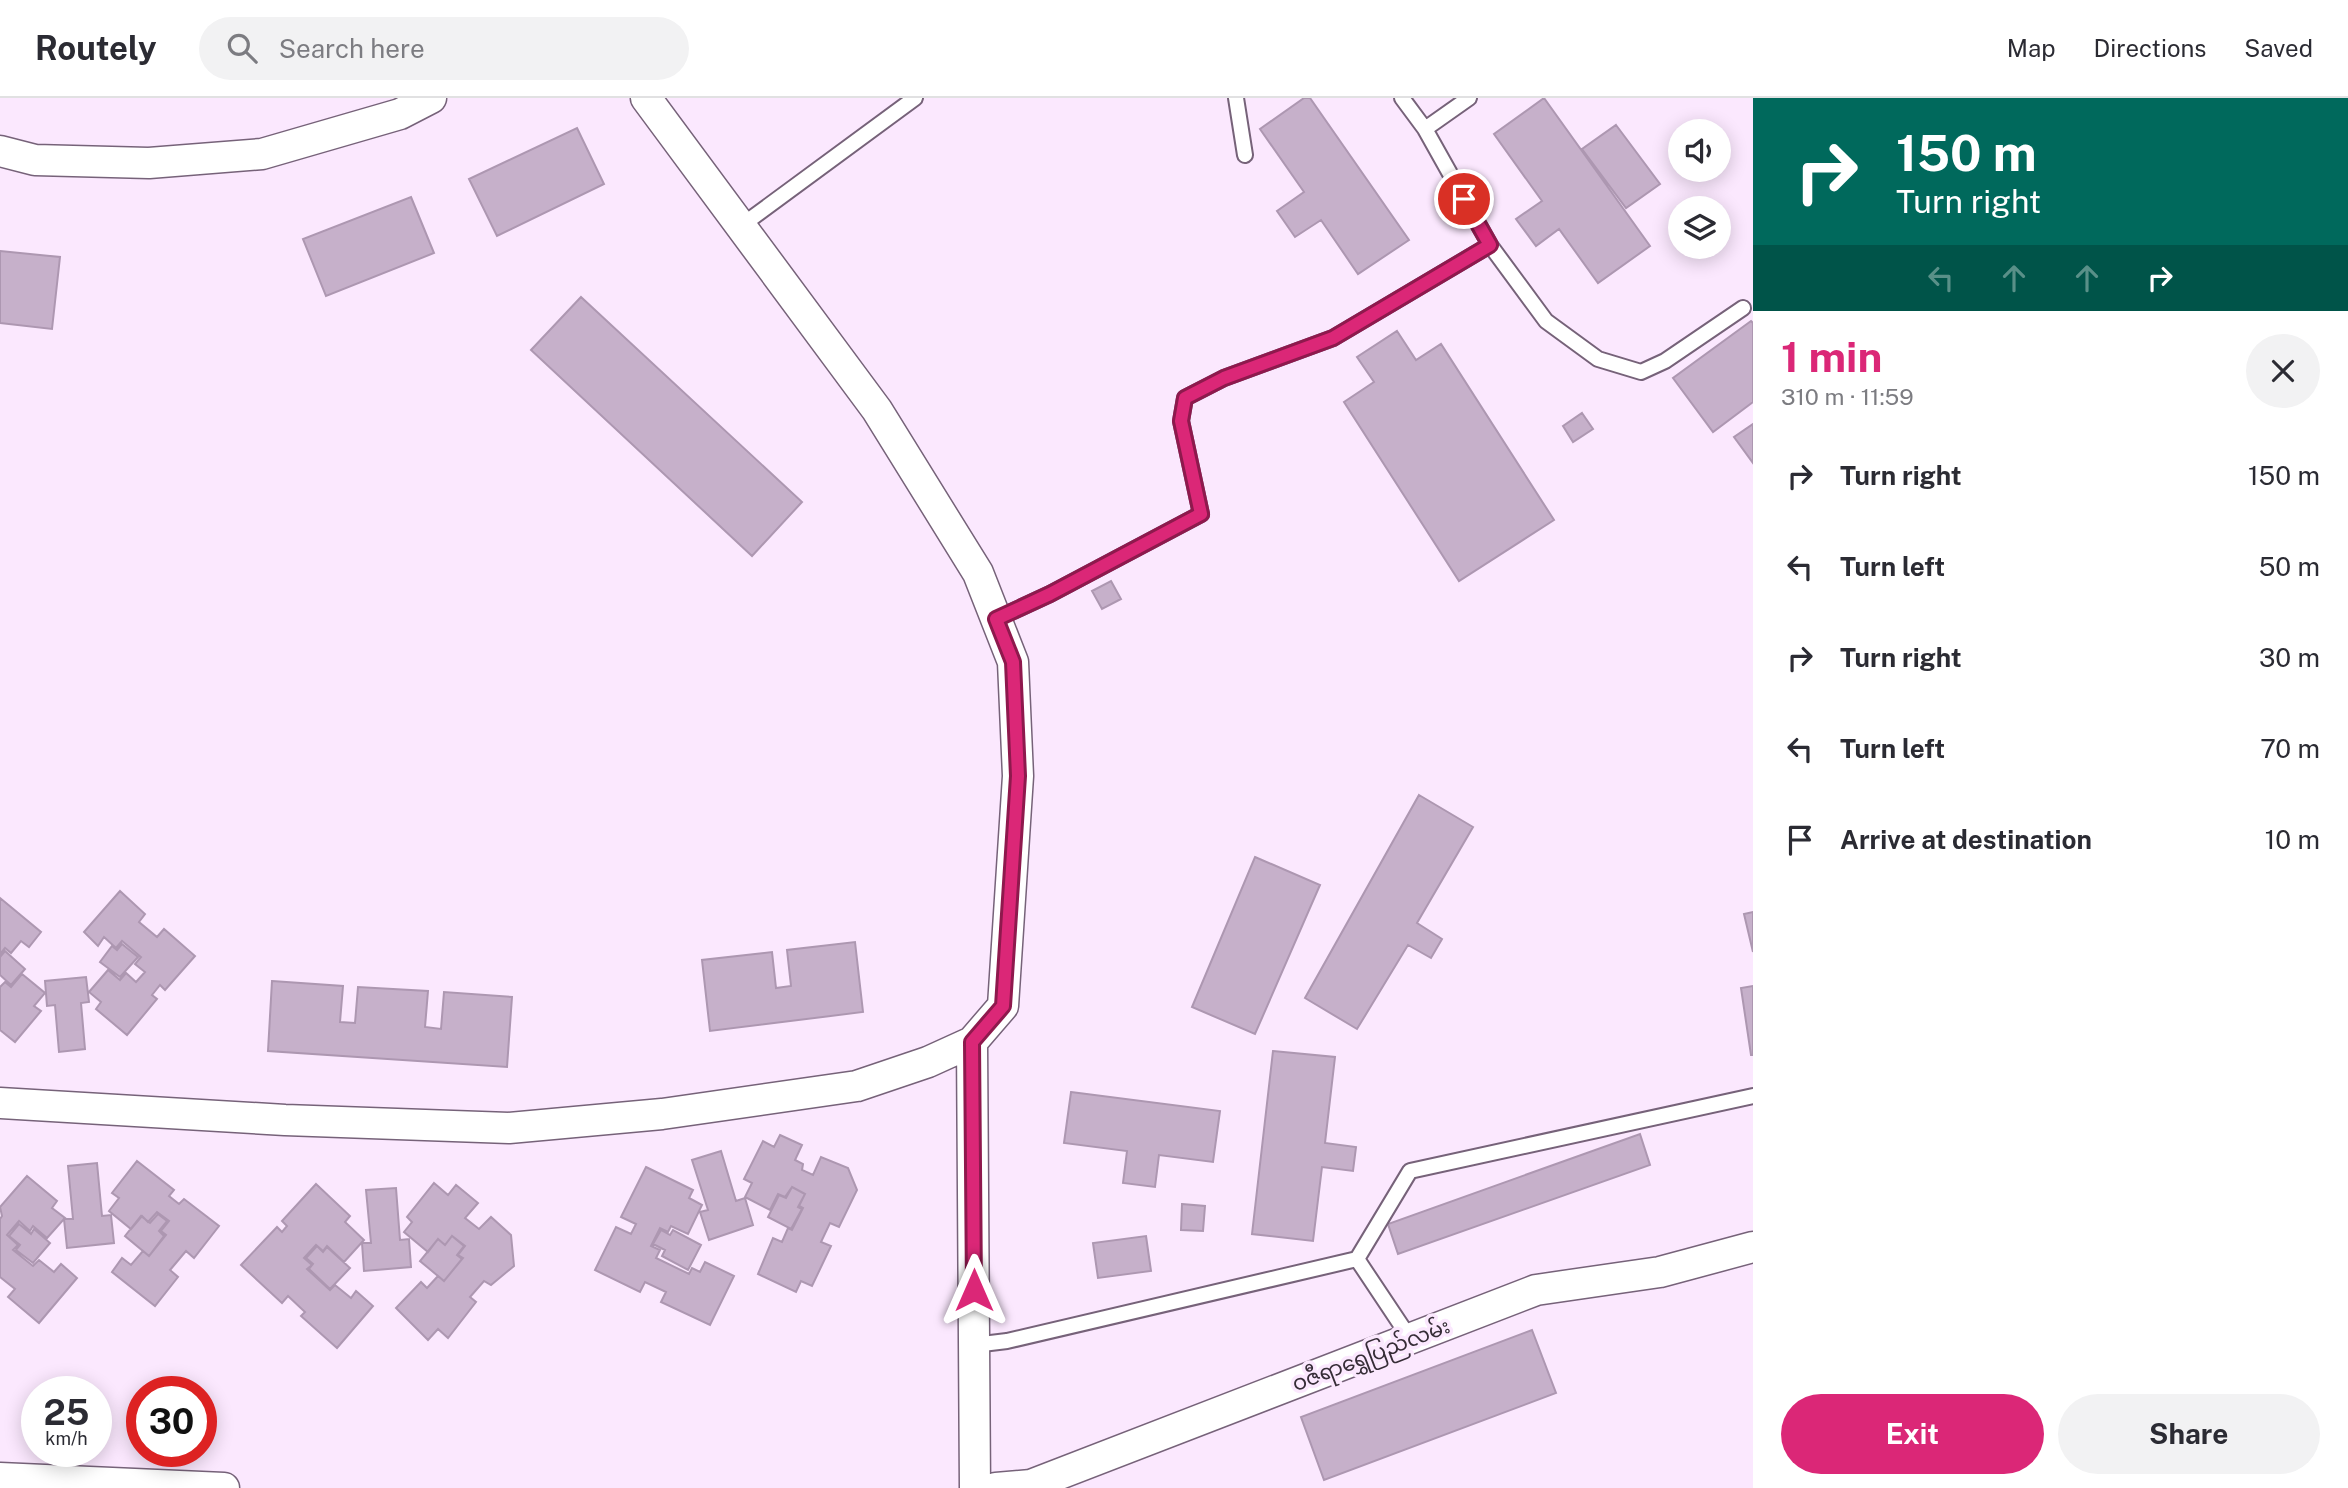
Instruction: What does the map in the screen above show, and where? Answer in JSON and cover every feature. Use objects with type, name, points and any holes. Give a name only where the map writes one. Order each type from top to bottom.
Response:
[{"type":"street","points":[[0,151],[35,160],[149,163],[261,154],[400,114],[430,98]]},
{"type":"street","points":[[0,1103],[285,1120],[509,1128],[662,1114],[857,1086],[928,1062],[972,1042],[1003,1006],[1018,776],[1013,662],[978,573],[877,410],[646,98]]},
{"type":"street","points":[[972,1042],[975,1488]]},
{"type":"street","name":"ဝဇီရာရွှေပြည်လမ်း","points":[[996,1488],[1031,1485],[1536,1290],[1660,1272],[1753,1247]]},
{"type":"street","points":[[0,1478],[224,1488]]},
{"type":"lane","points":[[741,226],[915,98]]},
{"type":"lane","points":[[1236,98],[1245,155]]},
{"type":"lane","points":[[1402,98],[1425,129],[1490,245],[1546,321],[1598,359],[1641,372],[1665,361],[1743,308]]},
{"type":"lane","points":[[1425,129],[1469,98]]},
{"type":"lane","points":[[996,619],[1050,594],[1201,514],[1181,421],[1185,398],[1224,378],[1333,338],[1490,245]]},
{"type":"lane","points":[[974,1345],[1007,1341],[1357,1259],[1410,1171],[1753,1096]]},
{"type":"lane","points":[[1357,1259],[1410,1340]]},
{"type":"building","points":[[1304,98],[1310,98],[1409,240],[1358,274],[1321,220],[1295,237],[1277,211],[1304,192],[1260,129]]},
{"type":"building","points":[[1544,98],[1650,246],[1598,283],[1559,229],[1536,246],[1516,219],[1542,201],[1494,134]]},
{"type":"building","points":[[1616,125],[1660,184],[1626,208],[1582,149]]},
{"type":"building","points":[[577,128],[604,184],[497,236],[469,179]]},
{"type":"building","points":[[411,197],[434,253],[326,296],[303,239]]},
{"type":"building","points":[[0,251],[60,257],[52,329],[0,323]]},
{"type":"building","points":[[581,297],[802,502],[752,556],[531,350]]},
{"type":"building","points":[[1751,321],[1753,402],[1713,432],[1673,378]]},
{"type":"building","points":[[1397,331],[1416,360],[1441,344],[1554,520],[1459,581],[1344,402],[1374,382],[1357,357]]},
{"type":"building","points":[[1582,413],[1593,429],[1573,442],[1563,426]]},
{"type":"building","points":[[1753,424],[1753,463],[1734,437]]},
{"type":"building","points":[[1111,581],[1121,599],[1102,609],[1092,591]]},
{"type":"building","points":[[1419,795],[1473,827],[1417,923],[1442,939],[1431,958],[1408,945],[1357,1029],[1305,998]]},
{"type":"building","points":[[1255,857],[1320,885],[1255,1034],[1192,1007]]},
{"type":"building","points":[[120,891],[145,914],[139,922],[157,937],[164,929],[195,956],[165,990],[160,985],[152,995],[157,999],[127,1035],[96,1009],[101,1002],[89,992],[108,970],[120,980],[126,973],[136,982],[145,972],[135,964],[141,957],[122,941],[116,948],[104,937],[98,946],[84,932]]},
{"type":"building","points":[[0,898],[41,932],[29,947],[21,941],[11,953],[5,948],[0,954]]},
{"type":"building","points":[[1753,912],[1753,952],[1744,914]]},
{"type":"building","points":[[855,942],[863,1012],[710,1031],[702,960],[772,952],[776,988],[791,986],[787,950]]},
{"type":"building","points":[[122,944],[138,957],[120,977],[100,962],[112,946],[117,950]]},
{"type":"building","points":[[5,951],[25,969],[11,985],[0,975],[0,957]]},
{"type":"building","points":[[22,974],[45,993],[34,1006],[41,1011],[15,1042],[0,1030],[0,987],[5,982],[11,987]]},
{"type":"building","points":[[86,977],[89,1002],[81,1003],[85,1049],[59,1052],[55,1005],[47,1006],[45,981]]},
{"type":"building","points":[[272,981],[343,986],[340,1022],[355,1023],[358,987],[428,991],[425,1027],[441,1029],[444,992],[512,997],[507,1067],[268,1051]]},
{"type":"building","points":[[1753,986],[1753,1055],[1751,1055],[1741,988]]},
{"type":"building","points":[[1273,1051],[1335,1057],[1325,1143],[1356,1147],[1353,1171],[1322,1167],[1313,1241],[1252,1234]]},
{"type":"building","points":[[1071,1092],[1220,1111],[1213,1162],[1159,1155],[1155,1187],[1123,1183],[1127,1151],[1064,1143]]},
{"type":"building","points":[[1640,1134],[1650,1165],[1398,1254],[1388,1224]]},
{"type":"building","points":[[780,1135],[802,1145],[795,1160],[803,1164],[802,1170],[813,1175],[821,1157],[848,1168],[857,1190],[839,1227],[830,1223],[821,1242],[831,1246],[812,1286],[801,1281],[796,1292],[758,1274],[773,1238],[782,1242],[788,1228],[792,1230],[803,1208],[799,1206],[805,1194],[792,1187],[785,1197],[778,1194],[770,1210],[745,1197],[752,1183],[744,1179],[763,1141],[774,1147]]},
{"type":"building","points":[[721,1151],[736,1201],[745,1198],[753,1225],[709,1240],[700,1212],[708,1210],[692,1160]]},
{"type":"building","points":[[137,1161],[174,1190],[169,1196],[179,1204],[184,1199],[219,1226],[194,1258],[186,1251],[170,1270],[178,1277],[155,1306],[112,1272],[122,1258],[131,1265],[143,1251],[149,1256],[166,1235],[161,1231],[169,1221],[157,1212],[148,1222],[142,1216],[131,1229],[109,1211],[119,1198],[112,1193]]},
{"type":"building","points":[[97,1163],[102,1216],[111,1215],[114,1243],[67,1248],[64,1219],[73,1219],[68,1166]]},
{"type":"building","points":[[646,1167],[693,1190],[689,1198],[702,1205],[688,1234],[671,1226],[668,1232],[660,1228],[651,1246],[660,1250],[656,1258],[689,1274],[692,1268],[700,1272],[705,1262],[734,1276],[710,1325],[661,1302],[666,1292],[645,1282],[640,1292],[595,1270],[616,1227],[631,1234],[636,1224],[621,1217]]},
{"type":"building","points":[[27,1176],[57,1201],[52,1208],[65,1218],[47,1238],[33,1226],[30,1231],[19,1221],[7,1235],[18,1245],[13,1250],[33,1266],[39,1260],[54,1272],[61,1264],[77,1278],[39,1323],[8,1297],[15,1289],[0,1277],[0,1207]]},
{"type":"building","points":[[434,1183],[448,1195],[456,1185],[478,1203],[465,1218],[479,1229],[491,1217],[511,1235],[514,1266],[491,1285],[484,1281],[470,1297],[476,1302],[448,1338],[438,1329],[428,1340],[396,1308],[421,1282],[427,1288],[438,1276],[444,1281],[463,1258],[458,1255],[465,1246],[452,1236],[445,1245],[438,1239],[428,1252],[404,1232],[412,1222],[407,1217]]},
{"type":"building","points":[[316,1184],[350,1216],[345,1222],[364,1240],[344,1262],[327,1246],[323,1251],[316,1245],[304,1258],[312,1265],[307,1269],[330,1290],[335,1285],[351,1298],[356,1291],[373,1306],[337,1348],[301,1316],[305,1312],[288,1296],[282,1303],[241,1265],[277,1227],[282,1232],[287,1226],[282,1221]]},
{"type":"building","points":[[792,1187],[805,1194],[798,1207],[802,1209],[791,1229],[768,1217],[779,1195],[786,1198]]},
{"type":"building","points":[[396,1188],[400,1240],[409,1239],[411,1267],[364,1271],[362,1243],[371,1243],[366,1190]]},
{"type":"building","points":[[1182,1204],[1205,1206],[1203,1231],[1181,1230]]},
{"type":"building","points":[[158,1214],[167,1221],[159,1231],[164,1236],[149,1256],[125,1236],[141,1216],[150,1223]]},
{"type":"building","points":[[19,1224],[31,1234],[34,1229],[50,1243],[33,1263],[16,1250],[20,1245],[9,1236]]},
{"type":"building","points":[[661,1230],[670,1235],[673,1230],[701,1245],[688,1270],[662,1256],[665,1250],[653,1244]]},
{"type":"building","points":[[452,1236],[464,1246],[457,1255],[462,1259],[444,1281],[420,1261],[438,1239],[445,1245]]},
{"type":"building","points":[[1146,1236],[1151,1271],[1098,1278],[1093,1243]]},
{"type":"building","points":[[317,1246],[323,1252],[327,1247],[350,1268],[330,1289],[309,1269],[313,1264],[306,1258]]},
{"type":"building","points":[[1532,1330],[1556,1393],[1324,1480],[1301,1417]]},
{"type":"route","points":[[974,1290],[972,1042],[1003,1006],[1018,776],[1013,662],[996,619],[1050,594],[1201,514],[1181,421],[1185,398],[1224,378],[1333,338],[1490,245],[1464,199]]}]
